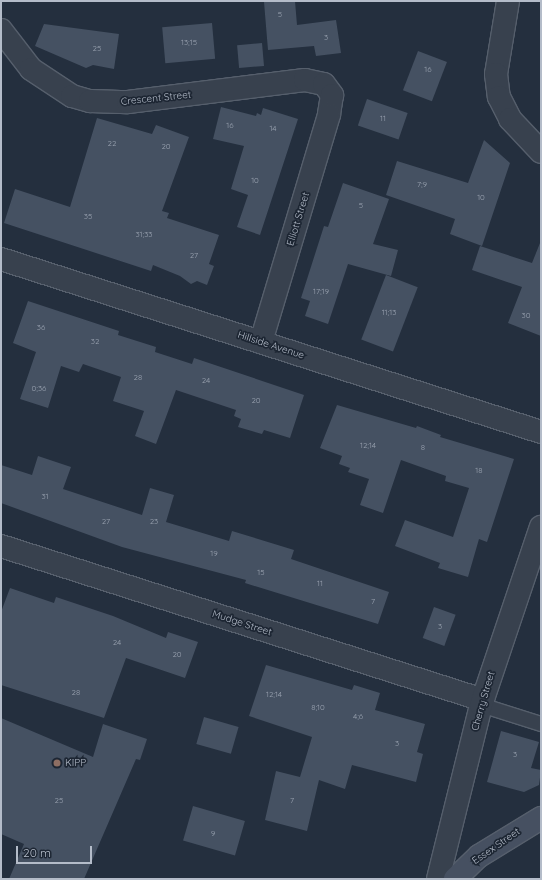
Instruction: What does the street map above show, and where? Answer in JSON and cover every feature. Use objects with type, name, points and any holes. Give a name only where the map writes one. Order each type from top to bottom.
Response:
[{"type":"main road","name":"Essex Street","points":[[455,879],[479,856],[541,818]]},
{"type":"street","points":[[508,1],[496,74],[499,97],[510,119],[541,152]]},
{"type":"street","name":"Crescent Street","points":[[1,30],[31,69],[72,96],[90,101],[128,102],[305,80],[324,84],[332,95]]},
{"type":"street","name":"Elliott Street","points":[[261,342],[323,137],[332,95]]},
{"type":"street","name":"Hillside Avenue","points":[[1,259],[541,432]]},
{"type":"street","name":"Cherry Street","points":[[438,879],[482,702],[541,527]]},
{"type":"street","name":"Mudge Street","points":[[1,546],[482,702]]},
{"type":"lane","points":[[482,702],[541,724]]},
{"type":"building","points":[[295,1],[297,25],[336,20],[341,53],[316,56],[314,46],[268,50],[264,2]]},
{"type":"building","points":[[212,23],[215,59],[165,63],[162,27]]},
{"type":"building","points":[[44,24],[119,34],[114,69],[93,65],[86,68],[35,46]]},
{"type":"building","points":[[262,43],[264,66],[239,68],[237,45]]},
{"type":"building","points":[[418,51],[447,62],[432,101],[403,90]]},
{"type":"building","points":[[367,99],[408,113],[399,139],[358,125]]},
{"type":"building","points":[[221,107],[256,116],[257,113],[261,115],[263,108],[298,119],[260,235],[237,227],[248,195],[231,189],[244,146],[213,139]]},
{"type":"building","points":[[97,118],[152,134],[156,125],[189,137],[162,211],[169,213],[167,218],[219,235],[209,264],[214,266],[207,285],[197,281],[191,284],[180,276],[153,265],[151,271],[4,223],[15,189],[70,207]]},
{"type":"building","points":[[484,140],[510,163],[482,246],[450,234],[455,219],[386,195],[397,161],[468,183]]},
{"type":"building","points":[[343,183],[389,199],[373,244],[398,250],[391,276],[348,264],[328,324],[305,316],[310,301],[301,298],[324,226],[328,227]]},
{"type":"building","points":[[540,243],[541,336],[508,323],[522,287],[472,270],[480,246],[532,263]]},
{"type":"building","points":[[386,275],[418,287],[393,352],[361,339]]},
{"type":"building","points":[[28,301],[119,331],[118,335],[156,347],[155,352],[192,364],[194,358],[304,395],[290,438],[264,430],[262,434],[238,427],[241,419],[234,416],[236,410],[176,390],[156,444],[135,436],[144,411],[113,401],[121,377],[83,364],[79,372],[61,366],[48,408],[20,399],[36,352],[13,343]]},
{"type":"building","points":[[337,405],[416,428],[417,426],[441,435],[440,437],[514,459],[487,542],[479,539],[468,577],[438,568],[440,563],[395,546],[405,520],[453,537],[469,488],[445,481],[446,476],[401,460],[383,513],[360,505],[369,479],[348,472],[350,468],[339,464],[342,456],[320,448]]},
{"type":"building","points":[[38,456],[71,467],[63,489],[142,515],[150,488],[174,495],[166,522],[229,541],[232,531],[294,550],[291,559],[389,592],[378,624],[245,583],[246,580],[122,547],[1,503],[1,465],[32,475]]},
{"type":"building","points":[[10,588],[54,603],[56,597],[113,616],[166,638],[168,632],[198,642],[185,678],[126,658],[104,718],[1,685],[1,612]]},
{"type":"building","points":[[434,607],[456,615],[444,646],[423,638]]},
{"type":"building","points":[[266,665],[352,690],[354,685],[380,693],[375,710],[425,724],[417,752],[423,754],[416,782],[352,765],[345,789],[319,780],[307,831],[265,820],[276,771],[300,777],[312,737],[249,716]]},
{"type":"building","points":[[204,717],[239,727],[231,754],[196,744]]},
{"type":"building","name":"KIPP","points":[[1,718],[93,757],[103,724],[147,739],[140,760],[136,759],[84,879],[9,879],[24,844],[1,834]]},
{"type":"building","points":[[501,731],[539,742],[531,768],[541,770],[539,785],[524,792],[487,782]]},
{"type":"building","points":[[193,806],[245,821],[235,855],[183,841]]},
{"type":"place","name":"KIPP","points":[[57,763]]}]
